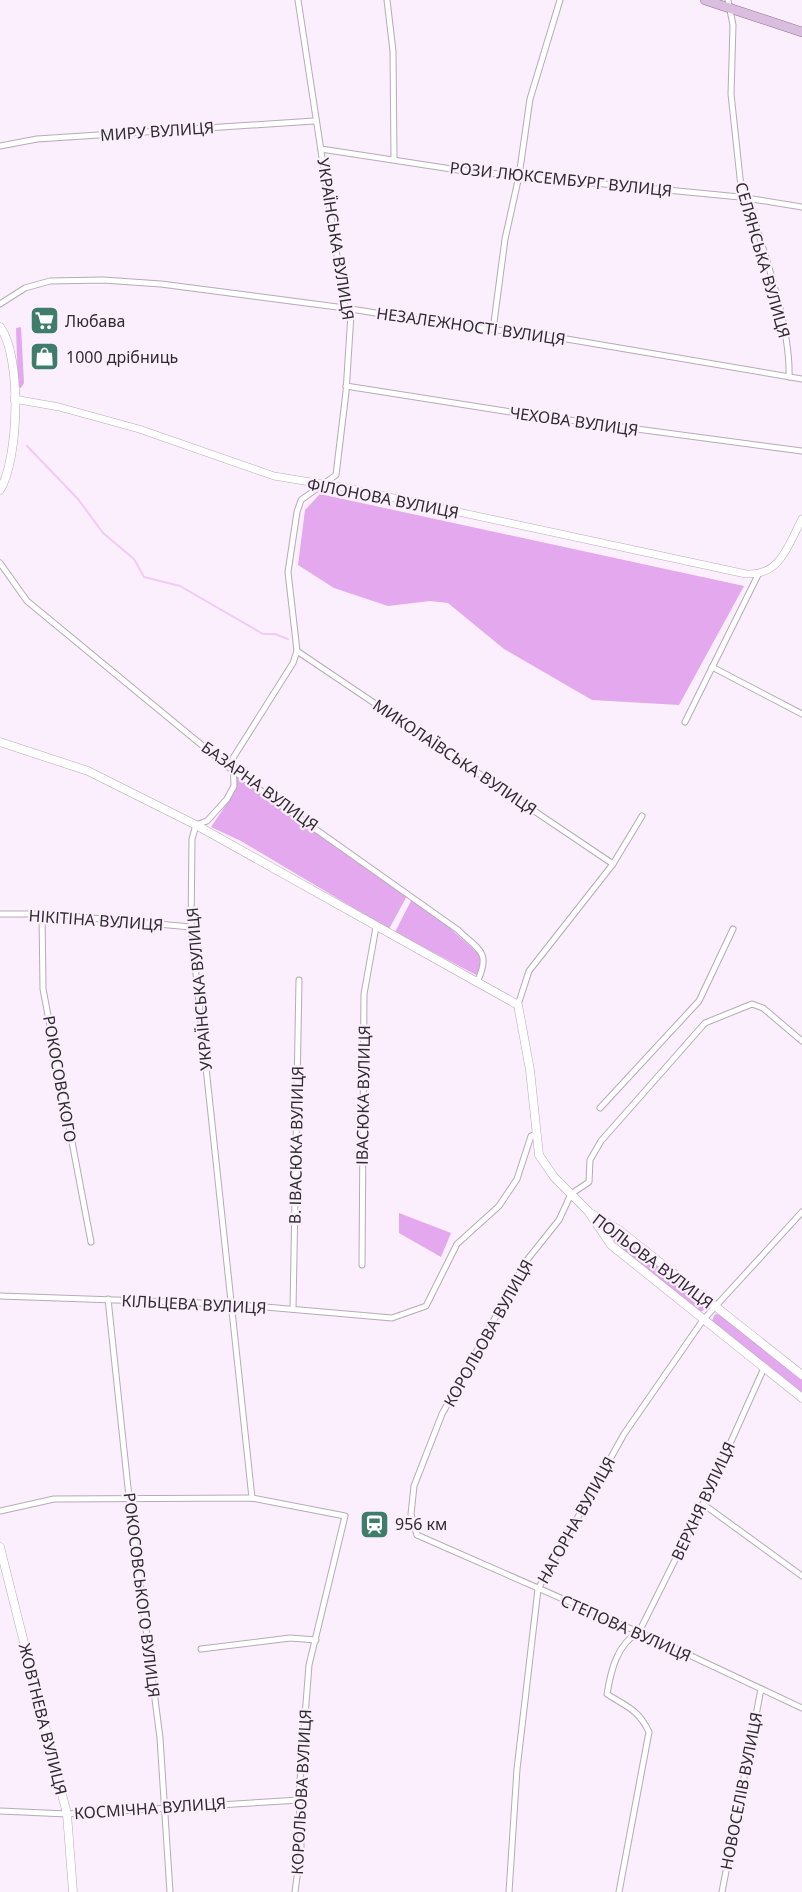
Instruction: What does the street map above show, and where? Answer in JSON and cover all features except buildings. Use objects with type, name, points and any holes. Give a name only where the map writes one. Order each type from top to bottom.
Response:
[{"type":"main road","points":[[705,0],[729,4],[802,32]]},
{"type":"main road","points":[[0,327],[11,352],[14,399],[14,450],[8,473],[0,490]]},
{"type":"main road","points":[[0,742],[88,771],[196,825],[376,927],[478,980],[518,1005],[530,1070],[539,1155],[588,1212]]},
{"type":"main road","name":"ПОЛЬОВА ВУЛИЦЯ","points":[[588,1212],[619,1230],[802,1375]]},
{"type":"main road","name":"ПОЛЬОВА ВУЛИЦЯ","points":[[588,1212],[611,1245],[802,1398]]},
{"type":"main road","name":"ЖОВТНЕВА ВУЛИЦЯ","points":[[0,1547],[66,1814],[73,1892]]},
{"type":"street","name":"УКРАЇНСЬКА ВУЛИЦЯ","points":[[297,651],[288,572],[297,512],[301,500],[336,476],[351,314],[345,308],[321,149],[314,121],[298,0]]},
{"type":"street","points":[[387,0],[393,51],[394,158]]},
{"type":"street","points":[[493,330],[505,239],[519,176],[530,99],[560,0]]},
{"type":"street","name":"СЕЛЯНСЬКА ВУЛИЦЯ","points":[[729,4],[733,25],[730,66],[734,130],[741,187],[748,200],[784,327],[790,359],[789,377]]},
{"type":"street","name":"МИРУ ВУЛИЦЯ","points":[[0,146],[37,139],[314,121]]},
{"type":"street","name":"РОЗИ ЛЮКСЕМБУРГ ВУЛИЦЯ","points":[[321,149],[394,158],[458,170],[802,207]]},
{"type":"street","name":"НЕЗАЛЕЖНОСТІ ВУЛИЦЯ","points":[[0,304],[25,288],[50,281],[104,280],[160,284],[549,336],[802,379]]},
{"type":"street","name":"ЧЕХОВА ВУЛИЦЯ","points":[[346,386],[517,413],[802,451]]},
{"type":"street","name":"ФІЛОНОВА ВУЛИЦЯ","points":[[14,399],[59,407],[140,429],[274,476],[758,575]]},
{"type":"street","points":[[685,722],[758,575],[772,569],[777,564],[802,519]]},
{"type":"street","name":"БАЗАРНА ВУЛИЦЯ","points":[[0,563],[27,601],[232,770],[458,930],[484,956],[485,963],[478,980]]},
{"type":"street","points":[[196,825],[207,821],[227,799],[234,786],[233,758],[252,732],[297,651]]},
{"type":"street","name":"МИКОЛАЇВСЬКА ВУЛИЦЯ","points":[[297,651],[613,864]]},
{"type":"street","points":[[712,667],[802,714]]},
{"type":"street","points":[[518,1005],[528,971],[613,864],[642,816]]},
{"type":"street","name":"УКРАЇНСЬКА ВУЛИЦЯ","points":[[196,825],[192,839],[191,927],[252,1498]]},
{"type":"street","name":"НІКІТІНА ВУЛИЦЯ","points":[[0,914],[42,914],[191,927]]},
{"type":"street","name":"РОКОСОВСКОГО","points":[[42,914],[43,989],[91,1242]]},
{"type":"street","name":"ІВАСЮКА ВУЛИЦЯ","points":[[362,1265],[364,994],[376,927]]},
{"type":"street","points":[[600,1108],[699,1001],[733,929]]},
{"type":"street","name":"В. ІВАСЮКА ВУЛИЦЯ","points":[[293,1309],[298,981]]},
{"type":"street","name":"КОРОЛЬОВА ВУЛИЦЯ","points":[[417,1535],[411,1514],[414,1486],[442,1414],[527,1260],[559,1220],[571,1194],[589,1182],[590,1160],[601,1141],[705,1023],[752,1004],[763,1008],[802,1041]]},
{"type":"street","name":"КІЛЬЦЕВА ВУЛИЦЯ","points":[[0,1296],[230,1304],[388,1318],[412,1313],[426,1306],[457,1244],[499,1206],[517,1179],[527,1143],[531,1136],[536,1134]]},
{"type":"street","name":"НАГОРНА ВУЛИЦЯ","points":[[509,1892],[517,1769],[538,1589],[624,1434],[703,1320],[802,1212]]},
{"type":"street","name":"РОКОСОВСЬКОГО ВУЛИЦЯ","points":[[108,1299],[129,1497],[160,1738],[170,1892]]},
{"type":"street","name":"ВЕРХНЯ ВУЛИЦЯ","points":[[619,1892],[650,1732],[642,1718],[632,1708],[607,1694],[620,1652],[627,1639],[639,1632],[703,1504],[764,1368]]},
{"type":"street","points":[[0,1511],[54,1499],[252,1498]]},
{"type":"street","name":"КОРОЛЬОВА ВУЛИЦЯ","points":[[252,1498],[345,1516],[309,1665],[300,1800],[301,1847],[295,1892]]},
{"type":"street","points":[[703,1504],[802,1576]]},
{"type":"street","name":"СТЕПОВА ВУЛИЦЯ","points":[[417,1535],[639,1632],[802,1708]]},
{"type":"street","points":[[201,1649],[290,1638],[316,1640]]},
{"type":"street","name":"НОВОСЕЛІВ ВУЛИЦЯ","points":[[722,1892],[761,1689]]},
{"type":"street","name":"КОСМІЧНА ВУЛИЦЯ","points":[[0,1812],[66,1814],[300,1800]]},
{"type":"shaded area","points":[[21,327],[24,383],[21,388],[18,387],[16,328]]},
{"type":"shaded area","points":[[320,494],[744,586],[679,705],[592,700],[504,649],[448,603],[430,601],[388,606],[334,588],[298,565],[305,510]]},
{"type":"shaded area","points":[[237,778],[407,896],[389,929],[241,841],[211,827],[232,796]]},
{"type":"shaded area","points":[[412,899],[432,912],[482,957],[476,975],[395,932]]},
{"type":"shaded area","points":[[399,1213],[451,1233],[441,1257],[399,1233]]},
{"type":"shaded area","points":[[611,1232],[630,1243],[700,1300],[706,1309],[700,1312],[615,1244]]},
{"type":"shaded area","points":[[715,1314],[721,1315],[802,1380],[802,1395],[712,1321]]},
{"type":"waterway","points":[[27,446],[78,499],[103,533],[134,559],[144,577],[180,586],[263,634],[275,634],[288,639]]},
{"type":"place","name":"Любава","points":[[44,321]]},
{"type":"place","name":"1000 дрібниць","points":[[45,357]]},
{"type":"place","name":"956 км","points":[[374,1524]]}]
